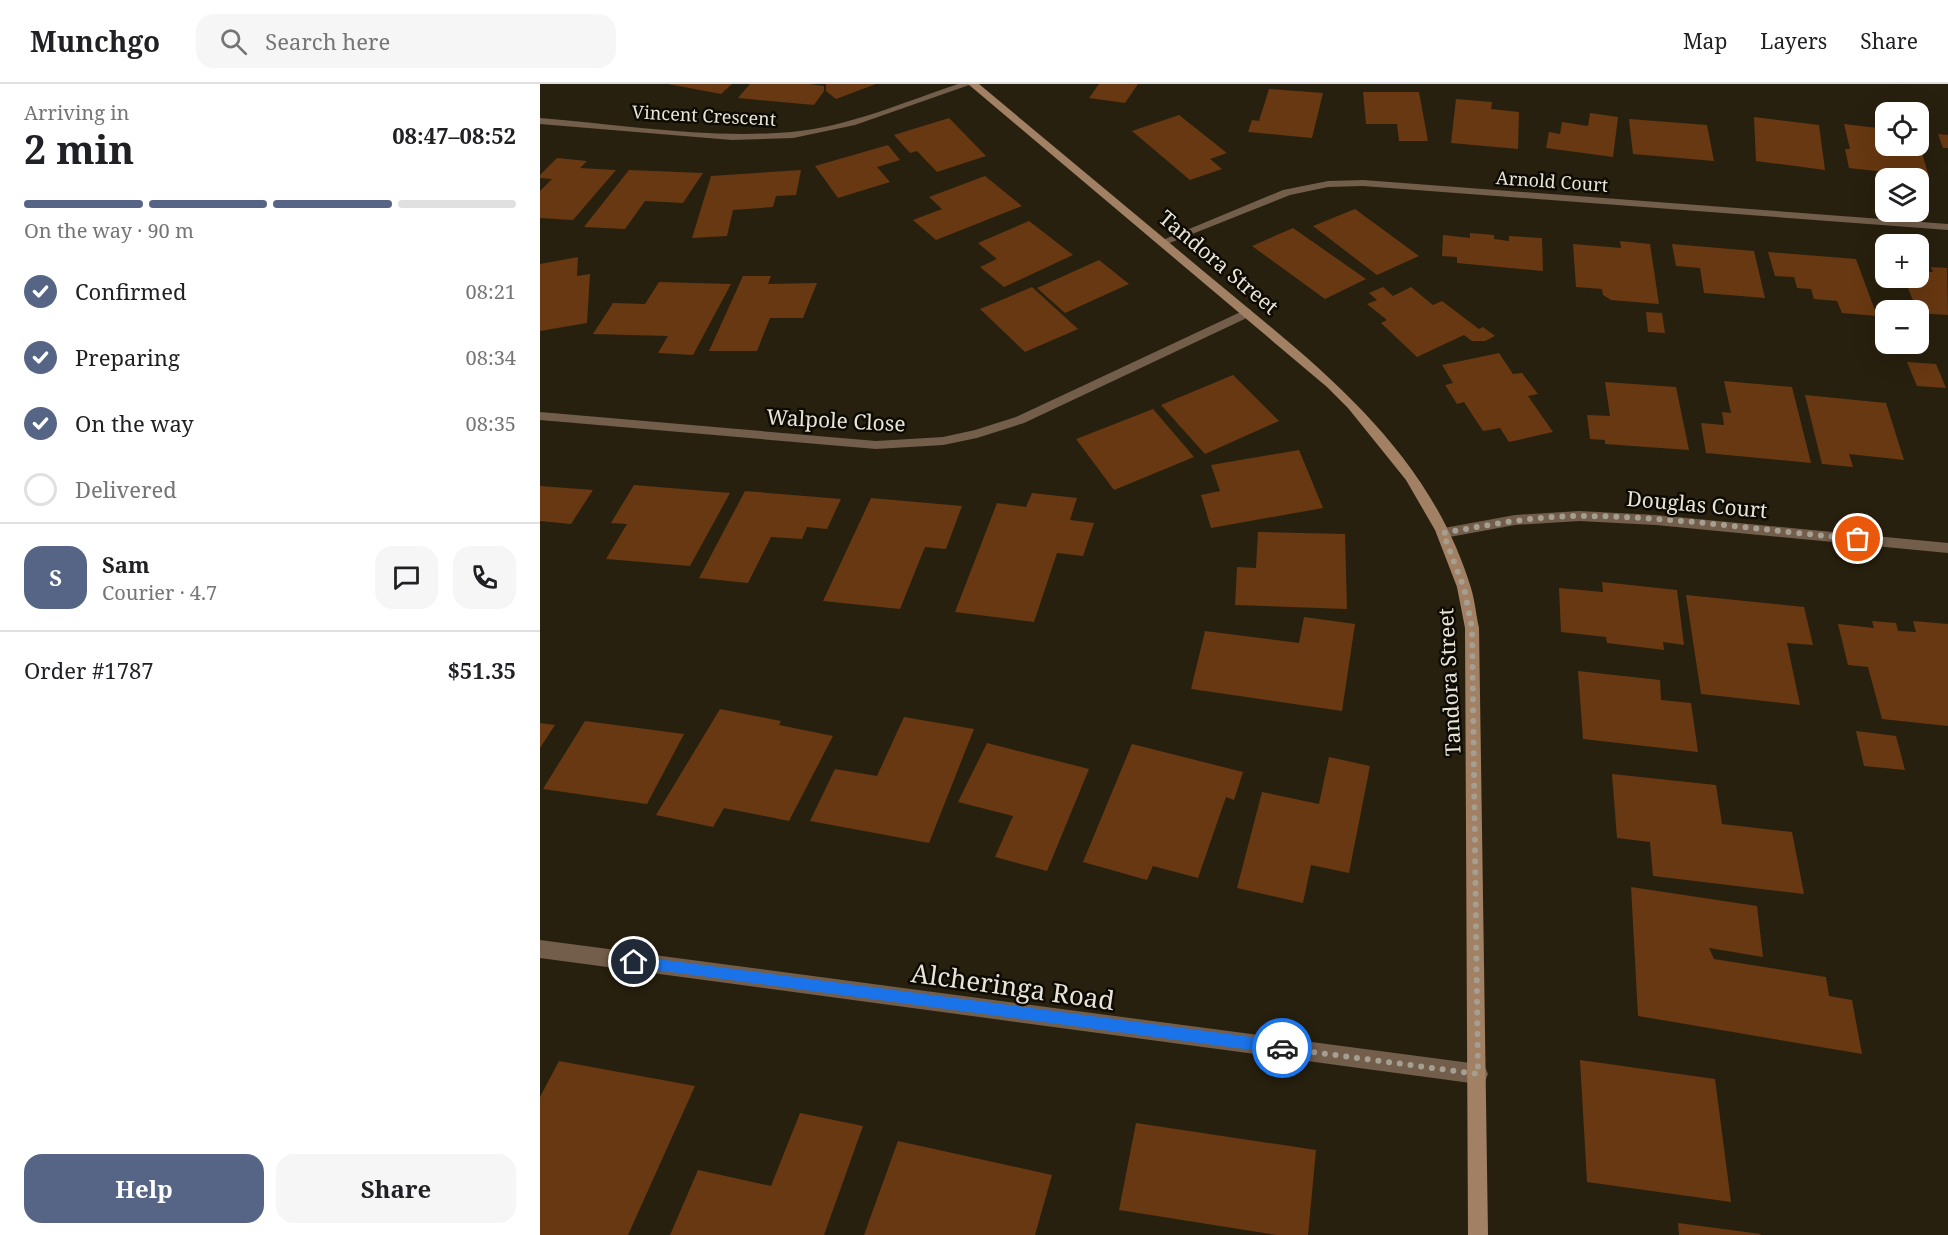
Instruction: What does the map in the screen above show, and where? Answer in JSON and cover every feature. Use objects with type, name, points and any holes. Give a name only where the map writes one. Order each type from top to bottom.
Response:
[{"type":"street","name":"Vincent Crescent","points":[[540,121],[732,137],[793,135],[852,123],[967,84]]},
{"type":"street","name":"Tandora Street","points":[[973,84],[1331,384],[1364,416],[1404,466],[1443,533],[1464,588],[1472,628],[1478,1235]]},
{"type":"street","name":"Arnold Court","points":[[1163,242],[1287,192],[1328,184],[1364,183],[1948,227]]},
{"type":"street","name":"Walpole Close","points":[[540,416],[876,445],[943,441],[977,434],[1020,420],[1246,313]]},
{"type":"street","name":"Douglas Court","points":[[1443,533],[1515,520],[1579,516],[1656,520],[1948,548]]},
{"type":"street","name":"Alcheringa Road","points":[[540,949],[1478,1074]]},
{"type":"building","points":[[668,84],[732,84],[721,94]]},
{"type":"building","points":[[750,84],[809,84],[824,86],[824,91],[814,105],[738,98]]},
{"type":"building","points":[[826,84],[876,84],[836,99],[826,91]]},
{"type":"building","points":[[1099,84],[1138,84],[1125,103],[1089,98]]},
{"type":"building","points":[[1269,89],[1323,93],[1312,138],[1248,132],[1252,120],[1259,121]]},
{"type":"building","points":[[1363,92],[1419,92],[1428,141],[1399,141],[1397,124],[1366,124]]},
{"type":"building","points":[[1456,99],[1492,102],[1491,109],[1519,112],[1518,149],[1451,143]]},
{"type":"building","points":[[1590,113],[1618,117],[1613,157],[1546,148],[1549,132],[1560,134],[1562,122],[1588,126]]},
{"type":"building","points":[[1179,115],[1227,153],[1210,159],[1222,169],[1190,180],[1132,131]]},
{"type":"building","points":[[1754,117],[1819,125],[1825,170],[1756,161]]},
{"type":"building","points":[[949,118],[986,156],[937,172],[917,151],[910,153],[894,135]]},
{"type":"building","points":[[1629,119],[1707,125],[1714,161],[1633,154]]},
{"type":"building","points":[[1844,124],[1875,128],[1875,156],[1923,156],[1926,168],[1875,168],[1875,171],[1849,168],[1845,149],[1850,149]]},
{"type":"building","points":[[1938,134],[1948,135],[1948,148],[1943,148]]},
{"type":"building","points":[[888,145],[900,160],[877,167],[890,182],[838,198],[815,166]]},
{"type":"building","points":[[557,158],[587,161],[580,168],[616,170],[573,220],[540,218],[540,191],[552,179],[540,178],[540,175]]},
{"type":"building","points":[[629,170],[703,173],[683,203],[645,201],[625,229],[584,227]]},
{"type":"building","points":[[801,170],[796,195],[776,196],[773,207],[733,210],[727,236],[692,238],[711,176]]},
{"type":"building","points":[[985,176],[1022,206],[936,240],[913,220],[942,209],[929,197]]},
{"type":"building","points":[[1355,209],[1419,256],[1377,275],[1313,226]]},
{"type":"building","points":[[1029,221],[1073,255],[1004,287],[980,267],[997,259],[978,243]]},
{"type":"building","points":[[1293,228],[1366,279],[1325,299],[1252,246]]},
{"type":"building","points":[[1470,233],[1494,235],[1494,239],[1509,241],[1509,236],[1542,238],[1543,271],[1457,263],[1457,257],[1442,256],[1443,235],[1470,238]]},
{"type":"building","points":[[1620,241],[1650,244],[1659,304],[1611,300],[1603,295],[1602,289],[1576,287],[1573,244],[1621,248]]},
{"type":"building","points":[[1672,244],[1754,251],[1765,298],[1704,293],[1700,268],[1676,266]]},
{"type":"building","points":[[1768,252],[1856,259],[1875,316],[1842,313],[1837,301],[1814,299],[1811,289],[1797,288],[1794,277],[1775,276]]},
{"type":"building","points":[[578,257],[577,276],[590,274],[587,323],[540,331],[540,264]]},
{"type":"building","points":[[1099,260],[1129,284],[1065,313],[1037,288]]},
{"type":"building","points":[[1931,267],[1947,268],[1948,315],[1929,314],[1929,300],[1913,300],[1908,288],[1929,288],[1929,272],[1933,272]]},
{"type":"building","points":[[743,276],[771,276],[768,284],[817,283],[803,318],[770,318],[757,351],[709,351]]},
{"type":"building","points":[[659,282],[731,284],[693,355],[658,353],[668,336],[593,334],[613,303],[645,304]]},
{"type":"building","points":[[1032,287],[1078,329],[1025,352],[980,309]]},
{"type":"building","points":[[1383,287],[1393,296],[1411,287],[1433,305],[1442,301],[1479,329],[1483,327],[1495,336],[1485,341],[1472,341],[1464,335],[1417,357],[1381,323],[1387,320],[1367,304],[1377,300],[1369,293]]},
{"type":"building","points":[[1646,312],[1662,313],[1665,333],[1648,332]]},
{"type":"building","points":[[1499,353],[1513,374],[1522,373],[1538,394],[1528,396],[1553,432],[1509,442],[1500,428],[1483,431],[1464,402],[1457,404],[1445,385],[1453,383],[1442,365]]},
{"type":"building","points":[[1907,362],[1936,364],[1946,388],[1917,386]]},
{"type":"building","points":[[1233,375],[1279,421],[1205,454],[1161,405]]},
{"type":"building","points":[[1724,381],[1792,387],[1811,463],[1706,453],[1701,423],[1724,425],[1722,412],[1731,413]]},
{"type":"building","points":[[1605,382],[1676,387],[1689,450],[1605,444],[1605,440],[1590,439],[1587,415],[1610,416]]},
{"type":"building","points":[[1805,395],[1886,403],[1904,460],[1849,454],[1853,467],[1822,464]]},
{"type":"building","points":[[1153,409],[1194,457],[1114,490],[1076,439]]},
{"type":"building","points":[[1299,450],[1323,508],[1211,528],[1201,495],[1220,491],[1211,465]]},
{"type":"building","points":[[634,485],[730,493],[690,566],[606,559],[627,524],[611,523]]},
{"type":"building","points":[[540,486],[593,490],[571,524],[540,521]]},
{"type":"building","points":[[745,491],[841,499],[827,529],[807,527],[802,539],[771,537],[748,583],[699,578]]},
{"type":"building","points":[[1032,493],[1077,498],[1070,520],[1094,523],[1083,556],[1057,553],[1034,622],[955,612],[997,503],[1026,507]]},
{"type":"building","points":[[871,498],[962,506],[946,549],[925,547],[900,609],[823,601]]},
{"type":"building","points":[[1258,532],[1345,534],[1347,609],[1235,605],[1237,567],[1256,568]]},
{"type":"building","points":[[1602,582],[1677,590],[1684,645],[1663,642],[1664,650],[1607,643],[1606,637],[1561,632],[1559,588],[1603,592]]},
{"type":"building","points":[[1686,595],[1804,607],[1813,645],[1787,643],[1800,705],[1701,694]]},
{"type":"building","points":[[1304,617],[1355,624],[1342,711],[1191,689],[1205,631],[1299,643]]},
{"type":"building","points":[[1872,621],[1896,623],[1898,631],[1916,632],[1913,621],[1948,624],[1948,726],[1882,719],[1868,667],[1848,665],[1838,624],[1874,628]]},
{"type":"building","points":[[1578,671],[1660,680],[1661,700],[1691,703],[1698,752],[1583,739]]},
{"type":"building","points":[[720,709],[781,721],[779,725],[833,736],[789,821],[724,808],[713,827],[656,815]]},
{"type":"building","points":[[904,717],[974,729],[929,843],[810,821],[835,769],[877,776]]},
{"type":"building","points":[[585,721],[684,734],[647,804],[543,789]]},
{"type":"building","points":[[540,723],[555,725],[540,748]]},
{"type":"building","points":[[1856,731],[1896,736],[1905,770],[1864,766]]},
{"type":"building","points":[[987,743],[1089,769],[1047,871],[995,857],[1013,816],[958,802]]},
{"type":"building","points":[[1132,744],[1243,772],[1234,800],[1226,797],[1198,878],[1153,866],[1147,880],[1083,862]]},
{"type":"building","points":[[1329,757],[1370,766],[1349,873],[1311,865],[1303,903],[1237,888],[1262,792],[1319,804]]},
{"type":"building","points":[[1612,774],[1716,785],[1722,824],[1792,832],[1804,894],[1653,876],[1650,842],[1617,838]]},
{"type":"building","points":[[1631,887],[1757,906],[1763,957],[1709,948],[1714,959],[1826,977],[1829,996],[1852,1000],[1862,1054],[1638,1016]]},
{"type":"building","points":[[1580,1060],[1715,1079],[1731,1202],[1587,1182]]},
{"type":"building","points":[[559,1061],[695,1086],[628,1235],[540,1235],[540,1097]]},
{"type":"building","points":[[800,1113],[863,1126],[824,1235],[670,1235],[698,1170],[771,1186]]},
{"type":"building","points":[[1136,1123],[1316,1150],[1308,1235],[1276,1235],[1119,1210]]},
{"type":"building","points":[[898,1141],[1052,1175],[1035,1235],[864,1235]]},
{"type":"building","points":[[1678,1223],[1761,1234],[1679,1235]]},
{"type":"way so far","points":[[1282,1048],[1478,1074],[1472,628],[1464,588],[1443,533],[1515,520],[1579,516],[1656,520],[1858,539]]},
{"type":"route","points":[[634,962],[1282,1048]]}]
